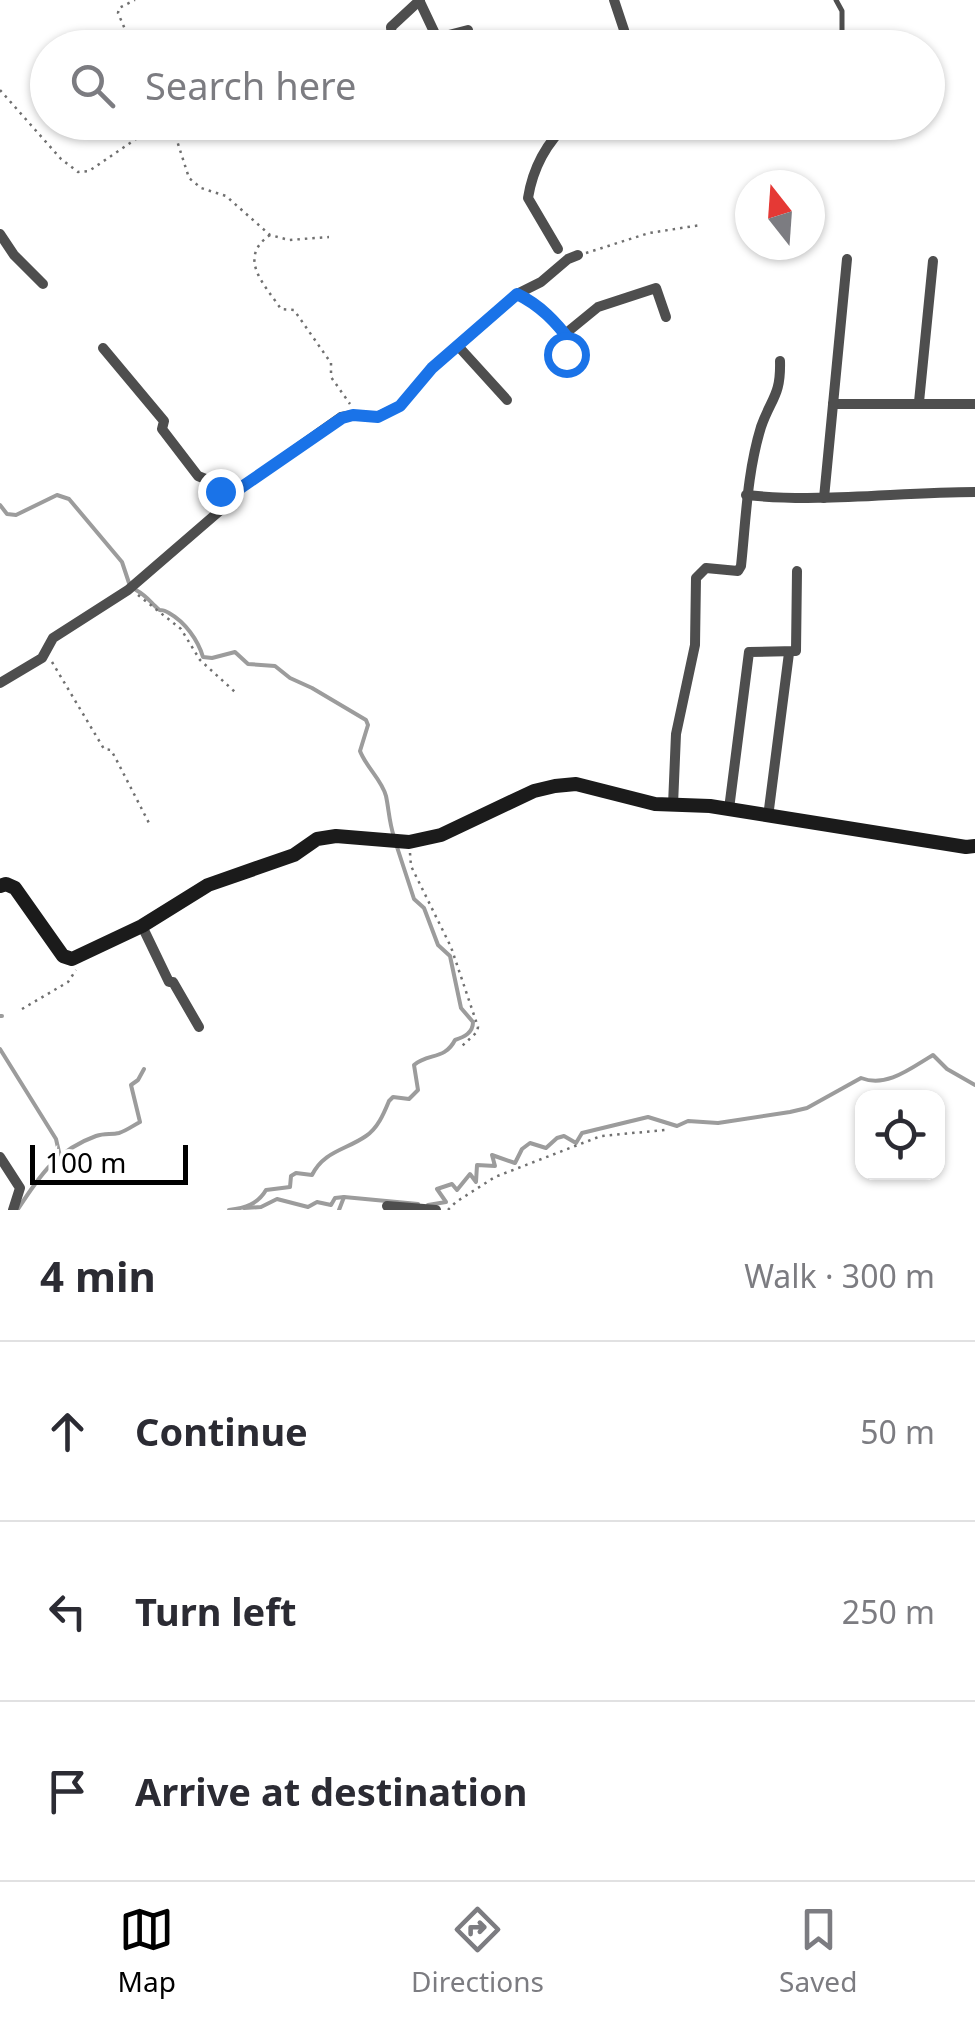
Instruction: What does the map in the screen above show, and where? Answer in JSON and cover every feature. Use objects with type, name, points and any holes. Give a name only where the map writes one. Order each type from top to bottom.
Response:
[{"type":"street","points":[[614,0],[624,30]]},
{"type":"street","points":[[391,30],[398,17],[420,1],[433,30]]},
{"type":"street","points":[[550,140],[531,178],[528,198],[558,249]]},
{"type":"street","points":[[0,234],[14,255],[43,284]]},
{"type":"street","points":[[0,682],[42,658],[53,638],[128,590],[223,508],[236,491],[342,418],[378,417],[400,406],[432,368],[517,294],[578,256]]},
{"type":"street","points":[[824,498],[848,259]]},
{"type":"street","points":[[919,402],[933,260]]},
{"type":"street","points":[[565,334],[598,307],[656,288],[666,317]]},
{"type":"street","points":[[517,294],[537,304],[565,334],[571,342],[566,354],[576,369]]},
{"type":"street","points":[[458,346],[507,400]]},
{"type":"street","points":[[104,348],[164,421],[162,429],[198,476],[213,482],[220,491],[223,508]]},
{"type":"street","points":[[674,805],[676,734],[695,644],[696,578],[706,568],[738,571],[740,566],[746,495],[762,426],[780,386],[780,361]]},
{"type":"street","points":[[833,404],[975,404]]},
{"type":"street","points":[[746,495],[795,500],[975,492]]},
{"type":"street","points":[[728,809],[749,652],[796,651],[796,571]]},
{"type":"street","points":[[768,817],[789,653]]},
{"type":"street","points":[[0,886],[15,888],[63,956],[72,959],[142,926],[208,885],[294,855],[317,838],[410,842],[440,835],[534,791],[576,784],[655,804],[728,809],[975,846]]},
{"type":"street","points":[[142,926],[199,1028]]},
{"type":"street","points":[[0,1157],[20,1188],[13,1210]]},
{"type":"street","points":[[387,1206],[436,1210]]},
{"type":"lane","points":[[836,0],[842,12],[842,30]]},
{"type":"path","points":[[126,30],[118,13],[135,0]]},
{"type":"path","points":[[0,90],[30,123]]},
{"type":"path","points":[[45,140],[78,172],[89,171],[135,140]]},
{"type":"path","points":[[176,140],[188,178],[201,188],[226,196],[270,235],[289,240],[329,238]]},
{"type":"path","points":[[578,256],[649,233],[700,225]]},
{"type":"path","points":[[270,235],[260,242],[252,259],[254,269],[281,309],[294,310],[331,363],[331,377],[350,403],[342,418]]},
{"type":"path","points":[[128,590],[181,629],[200,660],[235,692]]},
{"type":"path","points":[[46,650],[104,749],[110,750],[116,759],[150,825]]},
{"type":"path","points":[[410,842],[411,866],[451,947],[478,1027],[461,1047]]},
{"type":"path","points":[[22,1010],[68,982],[84,956]]},
{"type":"path","points":[[448,1210],[496,1177],[601,1136],[665,1130]]},
{"type":"waterway","points":[[0,505],[7,514],[16,515],[57,495],[69,499],[122,562],[129,583]]},
{"type":"waterway","points":[[136,590],[159,610],[180,621],[203,657],[235,652],[248,664],[275,666],[366,720],[360,751],[384,790],[394,837]]},
{"type":"waterway","points":[[229,1210],[250,1204],[266,1190],[290,1187],[291,1176],[312,1175],[329,1156],[366,1136],[393,1097],[409,1099],[418,1090],[414,1065],[446,1051],[471,1029],[473,1022],[461,1008],[450,956],[438,945],[424,908],[414,899],[397,847]]},
{"type":"waterway","points":[[0,1049],[56,1139],[59,1152]]},
{"type":"waterway","points":[[428,1205],[446,1202],[437,1189],[452,1184],[457,1190],[470,1174],[476,1182],[477,1165],[495,1166],[492,1155],[515,1163],[530,1143],[546,1148],[564,1136],[576,1143],[582,1133],[648,1117],[677,1126],[688,1121],[718,1123],[790,1112],[807,1108],[861,1078],[889,1079],[933,1055],[947,1069],[975,1085]]},
{"type":"waterway","points":[[18,1209],[60,1156],[96,1136],[122,1132],[140,1122],[131,1085],[144,1069]]},
{"type":"waterway","points":[[244,1208],[261,1207],[277,1199],[308,1207],[317,1202],[331,1205],[335,1198],[344,1197],[418,1204]]},
{"type":"waterway","points":[[339,1210],[344,1197]]},
{"type":"route","points":[[220,491],[223,508],[236,491],[342,418],[378,417],[400,406],[432,368],[517,294],[537,304],[565,334],[571,342],[566,354]]}]
